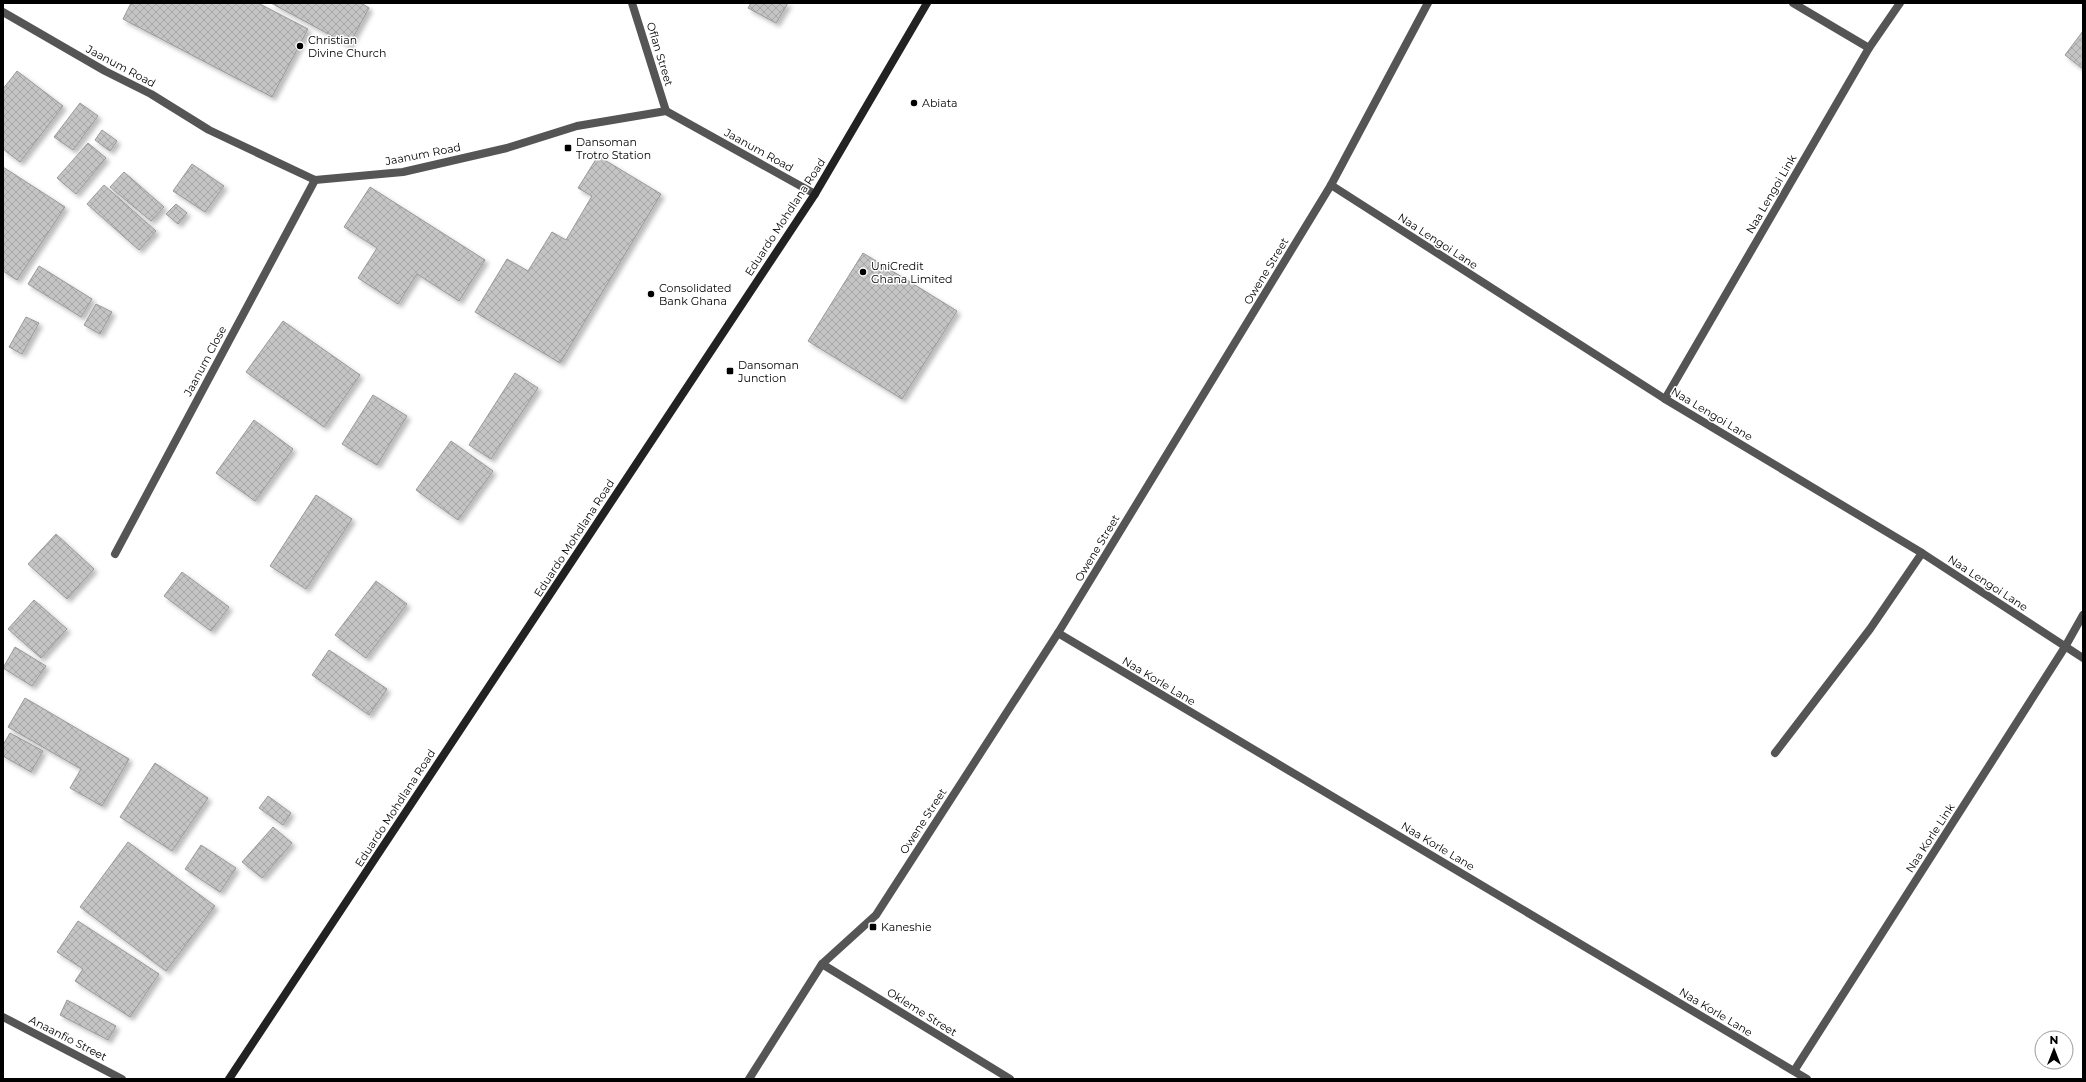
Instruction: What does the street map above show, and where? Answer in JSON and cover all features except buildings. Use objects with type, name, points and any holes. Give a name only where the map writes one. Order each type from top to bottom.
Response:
[{"type":"main road","name":"Eduardo Mohdlana Road","points":[[229,1079],[815,194],[927,3]]},
{"type":"street","name":"Oflan Street","points":[[632,3],[666,111]]},
{"type":"street","name":"Owene Street","points":[[749,1079],[822,964],[876,915],[1058,633],[1331,185],[1428,3]]},
{"type":"street","points":[[1793,3],[1869,48]]},
{"type":"street","name":"Naa Lengoi Link","points":[[1665,399],[1869,48],[1900,3]]},
{"type":"street","name":"Jaanum Road","points":[[3,12],[105,71],[151,94],[209,130],[315,180],[403,172],[507,148],[577,126],[666,111],[815,194]]},
{"type":"street","name":"Jaanum Close","points":[[115,554],[315,180]]},
{"type":"street","name":"Naa Lengoi Lane","points":[[1331,185],[1665,399],[1922,552],[2083,658]]},
{"type":"street","points":[[1775,753],[1870,629],[1922,552]]},
{"type":"street","name":"Naa Korle Link","points":[[1794,1071],[2065,646],[2083,615]]},
{"type":"street","name":"Naa Korle Lane","points":[[1058,633],[1807,1079]]},
{"type":"street","name":"Okleme Street","points":[[822,964],[1010,1079]]},
{"type":"street","name":"Anaanfio Street","points":[[3,1017],[122,1079]]},
{"type":"place","name":"Christian Divine Church","points":[[300,46]]},
{"type":"place","name":"Abiata","points":[[914,103]]},
{"type":"place","name":"Dansoman Trotro Station","points":[[568,148]]},
{"type":"place","name":"UniCredit Ghana Limited","points":[[863,272]]},
{"type":"place","name":"Consolidated Bank Ghana","points":[[651,294]]},
{"type":"place","name":"Dansoman Junction","points":[[730,371]]},
{"type":"place","name":"Kaneshie","points":[[873,927]]}]
